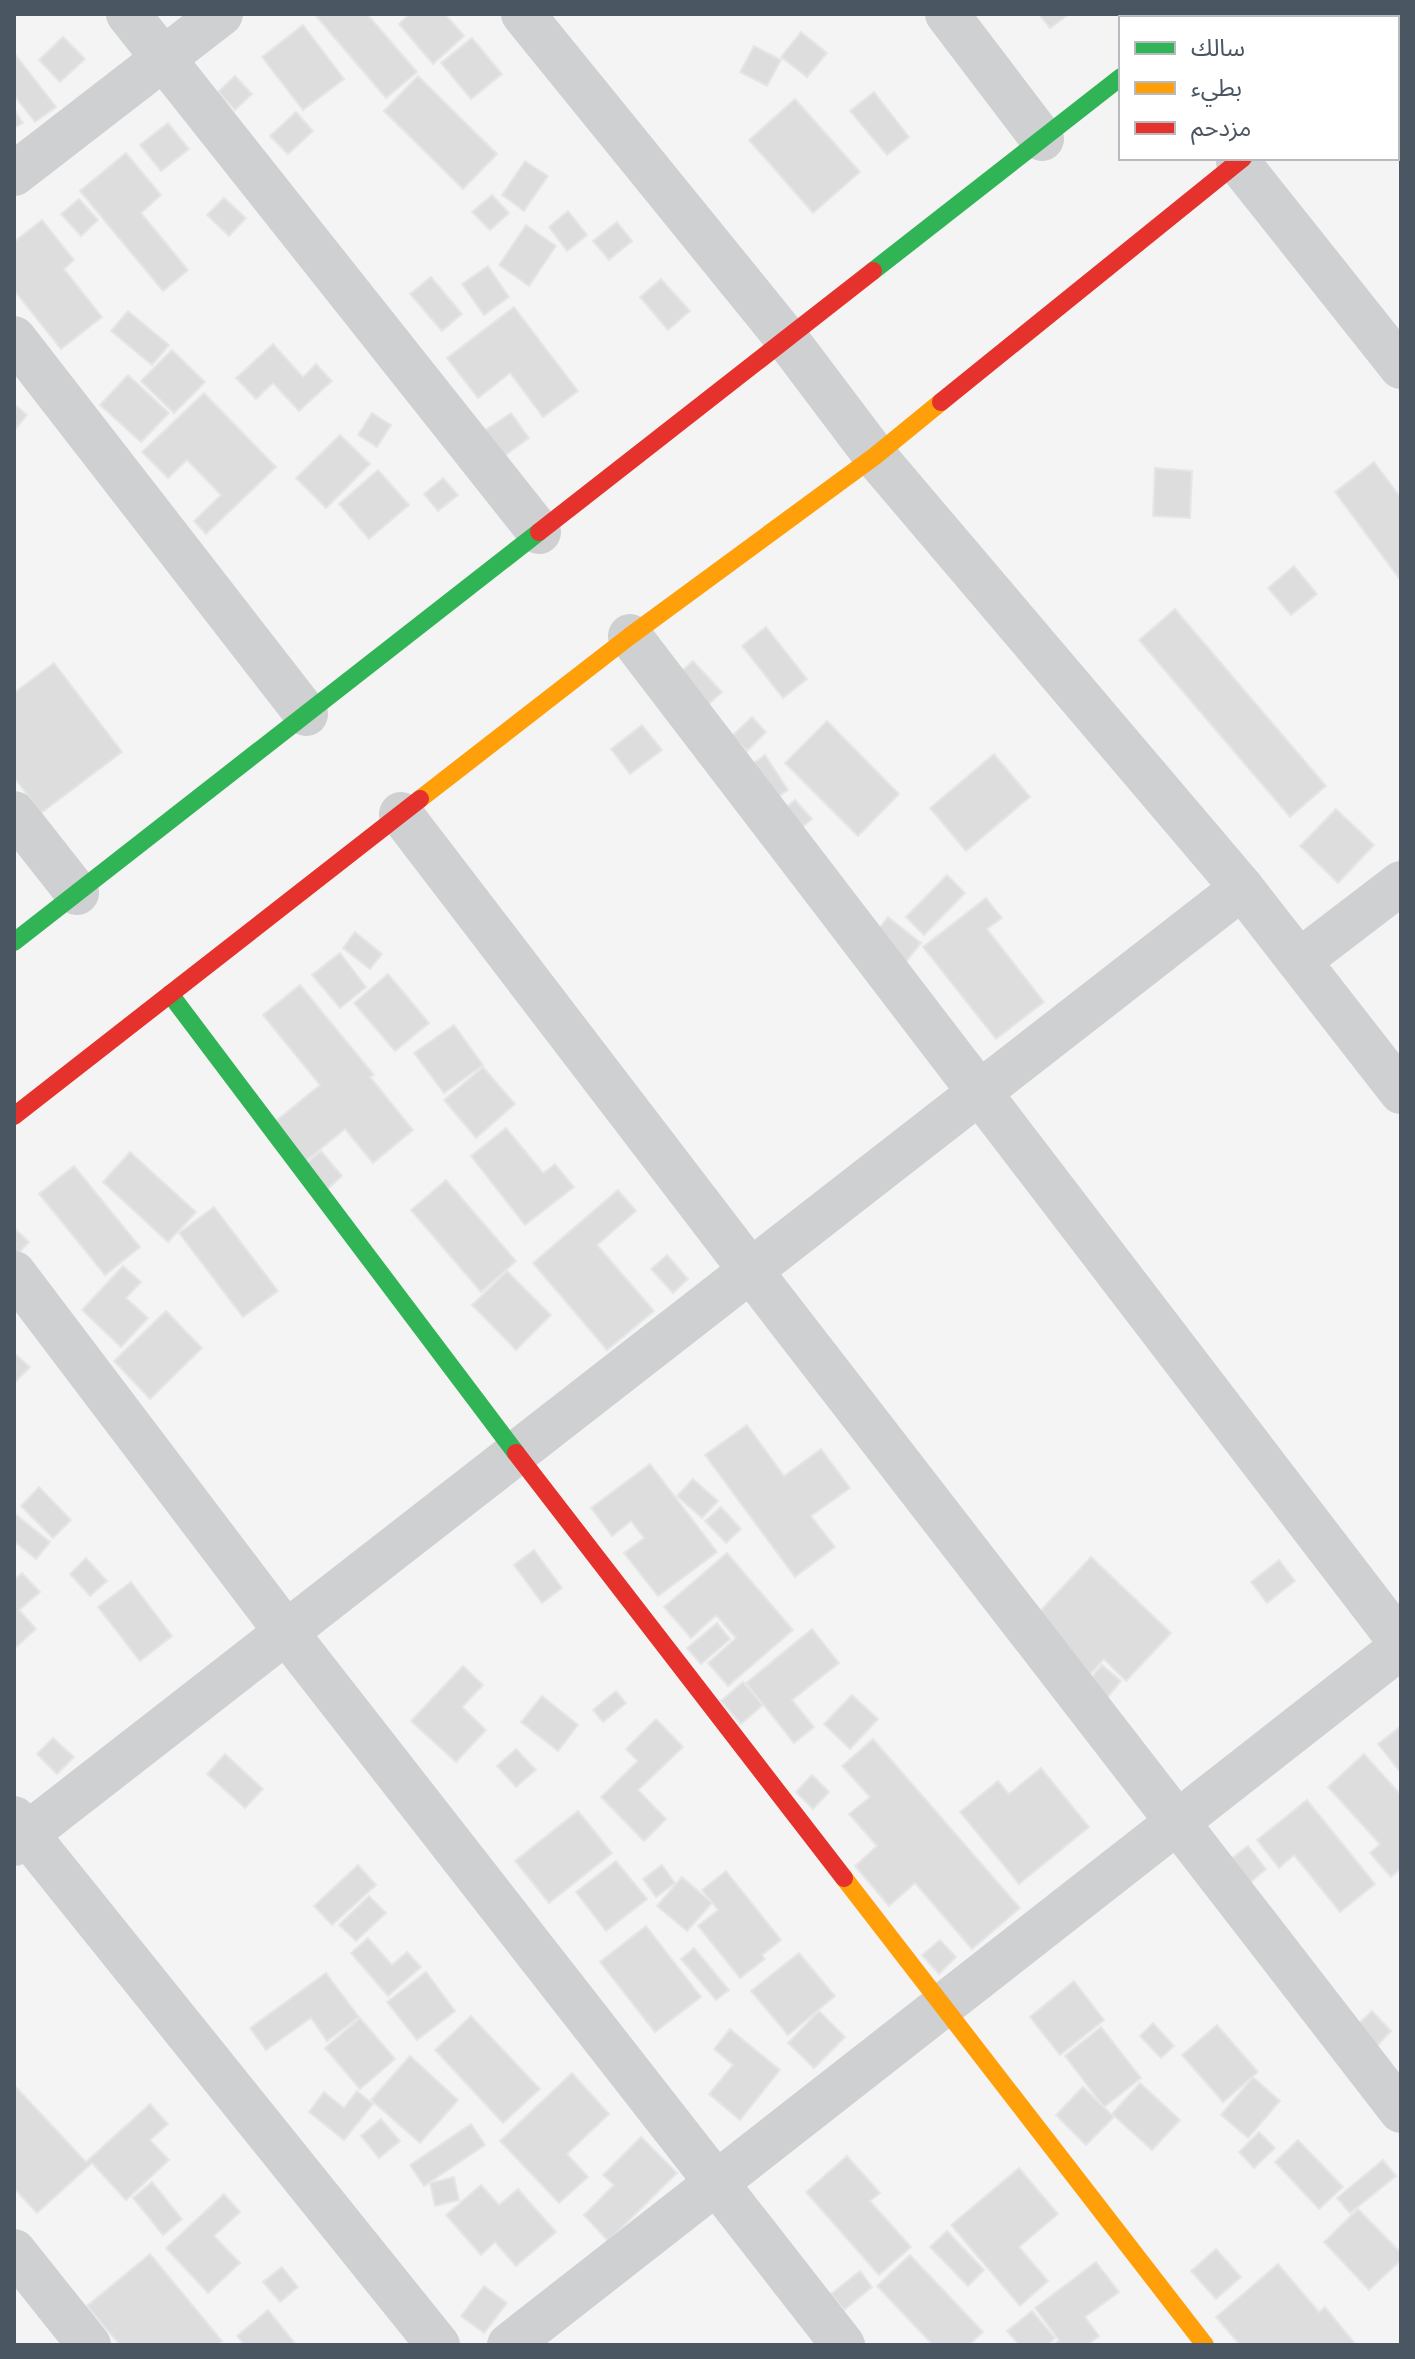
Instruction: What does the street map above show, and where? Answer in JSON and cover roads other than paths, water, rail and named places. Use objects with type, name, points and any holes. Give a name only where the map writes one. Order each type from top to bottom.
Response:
[{"type":"street","points":[[128,14],[539,532]]},
{"type":"street","points":[[14,174],[221,14]]},
{"type":"street","points":[[523,14],[786,338],[875,456],[1242,888],[1401,1092]]},
{"type":"street","points":[[947,14],[1042,139]]},
{"type":"street","points":[[14,942],[1119,79]]},
{"type":"street","points":[[14,1116],[630,636],[875,456],[1240,160],[1401,367]]},
{"type":"street","points":[[14,338],[306,714]]},
{"type":"street","points":[[509,2345],[1401,1645],[630,636]]},
{"type":"street","points":[[14,813],[77,893]]},
{"type":"street","points":[[401,814],[1401,2111]]},
{"type":"street","points":[[1299,961],[1401,883]]},
{"type":"street","points":[[438,2345],[18,1832],[286,1632],[1242,888]]},
{"type":"street","points":[[170,994],[516,1453],[1205,2345]]},
{"type":"street","points":[[14,1273],[286,1632],[843,2345]]},
{"type":"street","points":[[14,2251],[89,2345]]}]
